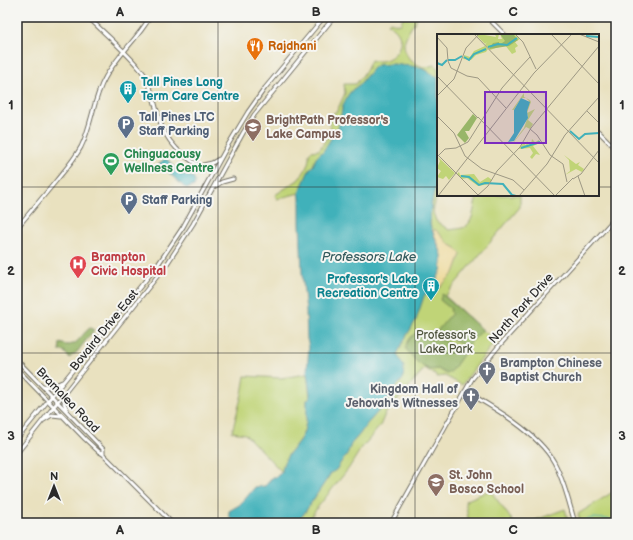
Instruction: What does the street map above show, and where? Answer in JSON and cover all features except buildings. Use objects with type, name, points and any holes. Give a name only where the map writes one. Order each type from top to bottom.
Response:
[{"type":"main road","points":[[88,17],[134,63],[149,83],[158,115],[167,138],[182,154],[199,166],[213,172]]},
{"type":"main road","points":[[17,228],[76,156],[90,126],[100,89],[105,77],[123,52],[145,26],[150,17]]},
{"type":"main road","name":"Bovaird Drive East","points":[[17,439],[157,266],[183,227],[237,129],[261,94],[324,17]]},
{"type":"main road","name":"Bovaird Drive East","points":[[17,453],[167,264],[193,224],[254,115],[289,70],[334,17]]},
{"type":"main road","points":[[487,17],[503,34]]},
{"type":"main road","points":[[599,132],[616,149]]},
{"type":"main road","points":[[199,166],[212,163],[220,158]]},
{"type":"main road","points":[[213,188],[222,182],[233,179]]},
{"type":"main road","name":"North Park Drive","points":[[391,523],[472,379],[498,347],[616,217]]},
{"type":"main road","name":"Bramalea Road","points":[[17,360],[103,449],[104,454]]},
{"type":"main road","name":"Bramalea Road","points":[[17,369],[64,418],[98,451],[104,454],[172,523]]},
{"type":"main road","points":[[41,385],[51,387],[63,382]]},
{"type":"main road","points":[[465,391],[492,407],[523,429],[545,449],[554,461],[575,523]]},
{"type":"main road","points":[[65,392],[64,403],[71,415]]},
{"type":"main road","points":[[41,422],[52,415],[59,415],[64,418]]},
{"type":"green space","points":[[403,17],[417,18],[405,40],[404,45],[406,54],[413,62],[421,66],[426,67],[435,65],[437,68],[437,77],[425,69],[393,64],[377,65],[359,85],[352,90],[343,105],[338,129],[324,150],[316,158],[299,193],[277,199],[275,195],[301,177],[308,164],[309,153],[311,151],[319,150],[331,132],[329,116],[337,111],[345,93],[344,84],[356,84],[367,69],[371,60],[380,61],[388,59],[394,55],[400,43],[399,36],[395,29],[388,24],[390,22],[400,25]]},
{"type":"green space","name":"Professor's Lake Park","points":[[437,180],[437,193],[433,212],[436,221],[449,230],[463,228],[468,224],[471,220],[475,203],[478,196],[520,196],[520,207],[445,296],[495,341],[462,385],[445,376],[438,377],[425,368],[385,414],[380,426],[360,450],[349,468],[307,523],[295,523],[303,515],[331,473],[336,470],[346,457],[351,444],[384,405],[403,379],[397,354],[416,320],[424,296],[436,281],[439,246],[430,225],[434,191]]},
{"type":"green space","points":[[442,294],[483,330],[466,347],[444,335],[438,335],[437,331],[452,313],[450,311],[451,309],[440,300]]},
{"type":"green space","points":[[90,328],[94,330],[77,352],[69,358],[64,351],[59,351],[60,343],[70,345],[74,343]]},
{"type":"green space","points":[[416,333],[430,339],[444,340],[465,352],[451,372],[447,374],[438,369],[431,370],[416,361],[406,349],[409,340]]},
{"type":"green space","points":[[307,374],[310,397],[307,400],[303,434],[284,461],[282,472],[245,434],[232,432],[245,376],[281,378]]},
{"type":"green space","points":[[490,490],[514,523],[469,523],[465,501]]},
{"type":"green space","points":[[616,490],[616,523],[581,523],[578,514]]},
{"type":"green space","points":[[565,509],[569,523],[528,523]]},
{"type":"sand","points":[[432,230],[436,230],[461,254],[454,273],[437,290],[432,286],[440,271],[442,258]]},
{"type":"water","name":"Professors Lake","points":[[393,64],[412,66],[427,71],[437,77],[437,181],[431,205],[430,225],[442,255],[441,271],[436,281],[424,296],[416,320],[397,354],[404,367],[403,379],[384,405],[351,444],[346,457],[336,470],[331,473],[303,515],[295,523],[234,523],[229,516],[229,511],[241,504],[255,487],[265,486],[273,477],[276,477],[282,472],[284,462],[303,434],[307,400],[310,397],[310,394],[307,372],[309,347],[307,339],[302,272],[299,193],[316,158],[324,150],[338,129],[343,105],[348,95],[377,65]]},
{"type":"water","points":[[164,159],[168,160],[182,173],[193,177],[195,182],[194,186],[188,188],[184,187],[164,168],[158,165]]},
{"type":"waterway","points":[[582,521],[593,518],[616,520]]},
{"type":"place","name":"Rajdhani","points":[[255,61]]},
{"type":"place","name":"Tall Pines Long Term Care Centre","points":[[128,104]]},
{"type":"place","name":"Tall Pines LTC Staff Parking","points":[[126,139]]},
{"type":"place","name":"BrightPath Professor's Lake Campus","points":[[253,142]]},
{"type":"place","name":"Chinguacousy Wellness Centre","points":[[111,176]]},
{"type":"place","name":"Staff Parking","points":[[129,215]]},
{"type":"place","name":"Brampton Civic Hospital","points":[[78,279]]},
{"type":"place","name":"Professor's Lake Recreation Centre","points":[[431,301]]},
{"type":"place","name":"Brampton Chinese Baptist Church","points":[[487,385]]},
{"type":"place","name":"Kingdom Hall of Jehovah's Witnesses","points":[[471,411]]},
{"type":"place","name":"St. John Bosco School","points":[[436,497]]}]
